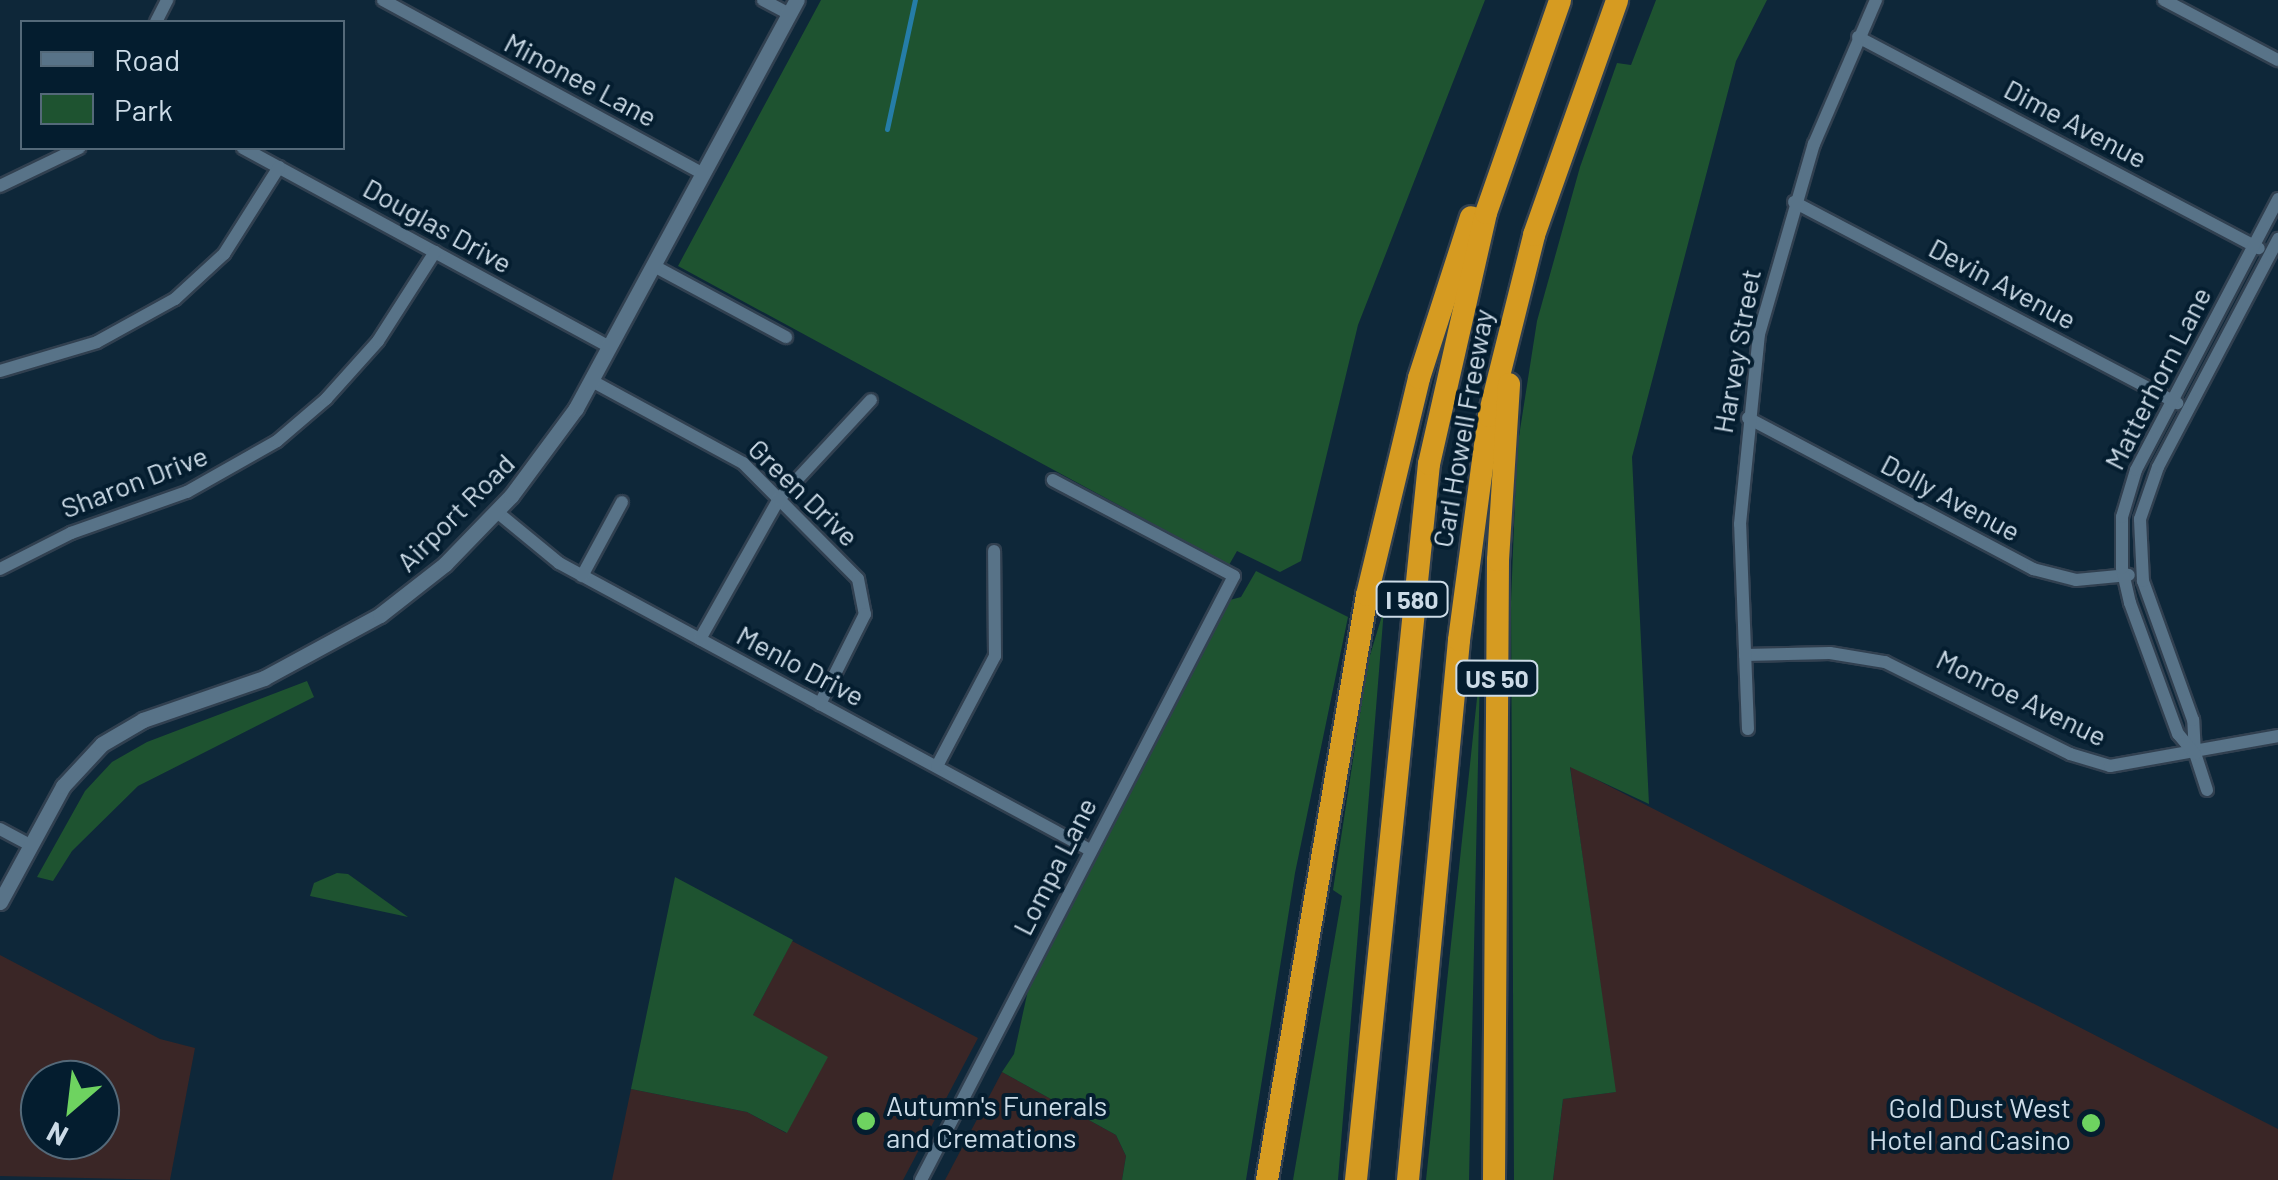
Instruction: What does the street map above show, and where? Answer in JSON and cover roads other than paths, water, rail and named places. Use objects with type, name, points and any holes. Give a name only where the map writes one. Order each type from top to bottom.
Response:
[{"type":"highway","name":"Carl Howell Freeway","points":[[1356,1180],[1429,464],[1486,213],[1560,0]]},
{"type":"highway","name":"Carl Howell Freeway","points":[[1408,1180],[1471,533],[1522,276],[1568,128],[1617,0]]},
{"type":"highway","points":[[1267,1180],[1394,472],[1453,268],[1546,33]]},
{"type":"highway","name":"US 50","points":[[1494,1180],[1500,509],[1522,276]]},
{"type":"street","name":"Minonee Lane","points":[[383,0],[703,174]]},
{"type":"street","points":[[763,0],[793,7]]},
{"type":"street","name":"Harvey Street","points":[[1748,729],[1740,524],[1748,418],[1767,297],[1794,202],[1876,0]]},
{"type":"street","points":[[2164,0],[2278,60]]},
{"type":"street","name":"Airport Road","points":[[0,902],[77,767],[116,734],[264,678],[368,622],[432,574],[497,512],[555,442],[592,381],[793,7]]},
{"type":"street","name":"Dime Avenue","points":[[1858,37],[2270,254]]},
{"type":"street","points":[[0,186],[75,150]]},
{"type":"street","name":"Douglas Drive","points":[[247,150],[610,347]]},
{"type":"street","points":[[0,371],[97,342],[174,299],[224,254],[279,167]]},
{"type":"street","name":"Matterhorn Lane","points":[[2207,790],[2194,754],[2175,726],[2123,576],[2120,532],[2129,488],[2278,199]]},
{"type":"street","name":"Devin Avenue","points":[[1794,202],[2188,409]]},
{"type":"street","name":"Matterhorn Lane","points":[[2194,754],[2193,720],[2141,573],[2144,504],[2188,409],[2278,239]]},
{"type":"street","name":"Sharon Drive","points":[[0,569],[71,533],[187,492],[277,440],[326,400],[378,340],[435,252]]},
{"type":"street","points":[[654,266],[786,337]]},
{"type":"street","name":"Green Drive","points":[[592,381],[733,456],[779,499],[864,592],[862,624],[820,704]]},
{"type":"street","points":[[700,639],[779,499],[871,400]]},
{"type":"street","name":"Dolly Avenue","points":[[1748,418],[2033,570],[2076,580],[2141,573]]},
{"type":"street","name":"Lompa Lane","points":[[921,1180],[1234,576],[1053,480]]},
{"type":"street","points":[[582,576],[622,502]]},
{"type":"street","name":"Menlo Drive","points":[[497,512],[582,576],[1090,850]]},
{"type":"street","points":[[937,766],[995,656],[994,550]]},
{"type":"street","name":"Monroe Avenue","points":[[1745,655],[1830,653],[1885,662],[2096,764],[2138,766],[2278,736]]},
{"type":"street","points":[[0,828],[30,844]]},
{"type":"waterway","points":[[887,129],[915,0]]},
{"type":"place","name":"Autumn's Funerals and Cremations","points":[[866,1121]]},
{"type":"place","name":"Gold Dust West Hotel and Casino","points":[[2091,1123]]}]
